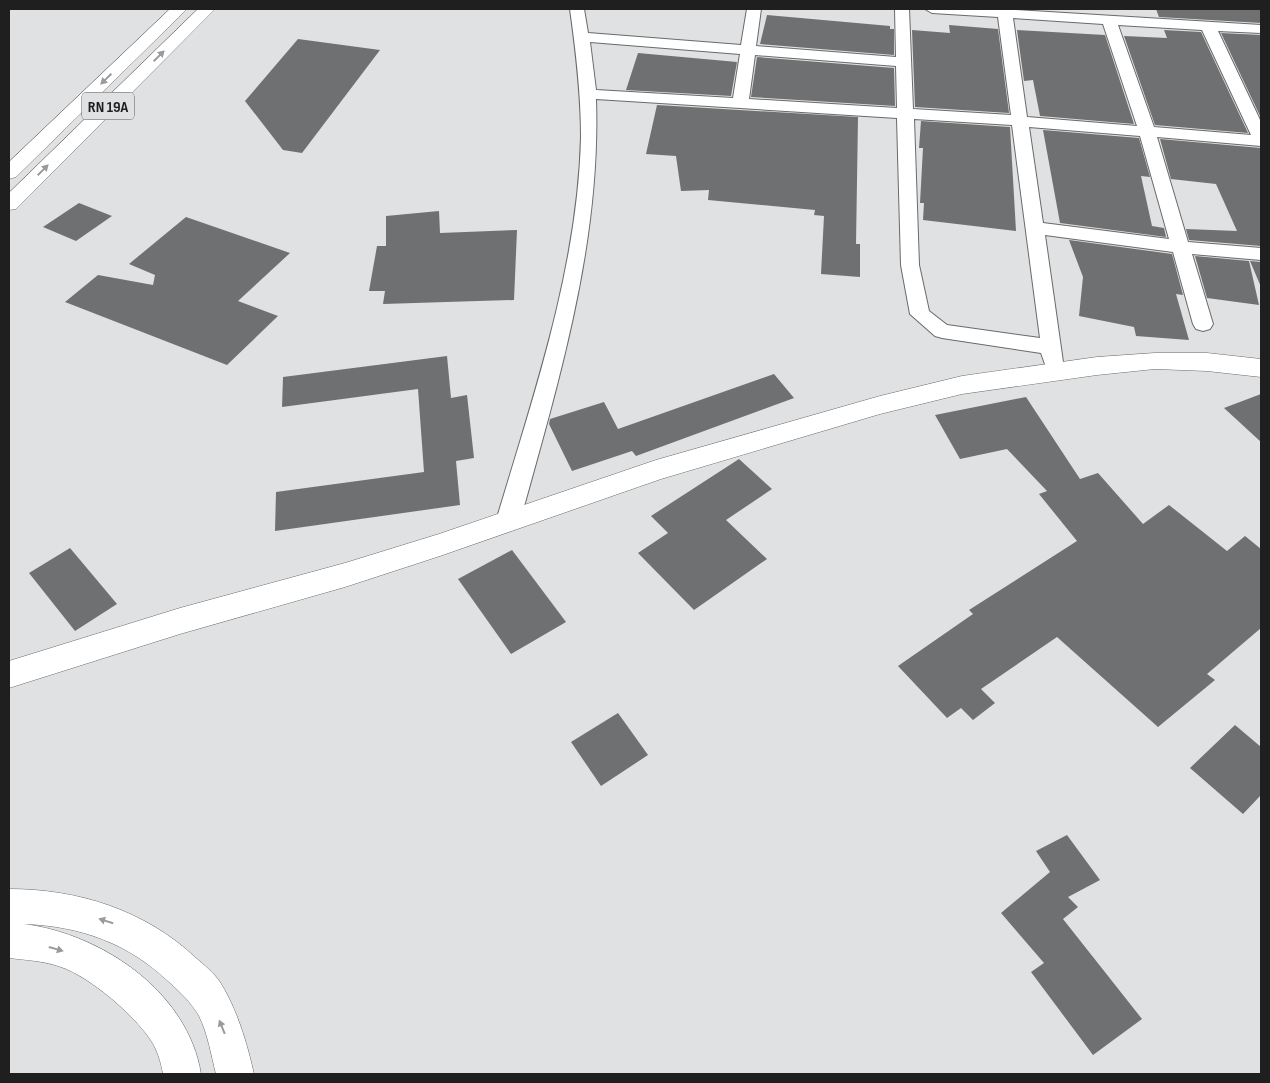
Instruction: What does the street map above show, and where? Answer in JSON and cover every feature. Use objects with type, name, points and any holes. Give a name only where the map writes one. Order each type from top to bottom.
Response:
[{"type":"main road","name":"RN 19A","points":[[9,173],[179,9]]},
{"type":"main road","name":"RN 19A","points":[[9,204],[207,9]]},
{"type":"main road","points":[[9,675],[180,621],[345,575],[508,522],[656,470],[880,404],[962,386],[1053,359],[1207,362],[1261,368]]},
{"type":"main road","points":[[9,906],[73,911],[125,927],[173,959],[207,994],[224,1030],[235,1074]]},
{"type":"main road","points":[[9,940],[35,943],[72,953],[101,971],[133,996],[162,1023],[180,1063],[182,1074]]},
{"type":"street","points":[[508,522],[562,329],[584,212],[589,94],[583,37],[577,9]]},
{"type":"street","points":[[740,104],[754,9]]},
{"type":"street","points":[[902,9],[910,265],[920,314],[942,331],[1053,359],[1020,121],[996,12]]},
{"type":"street","points":[[932,9],[1046,12],[1109,20],[1146,16],[1208,26],[1252,25]]},
{"type":"street","points":[[1109,20],[1147,131],[1203,324]]},
{"type":"street","points":[[589,94],[1020,121],[1261,140],[1208,26]]},
{"type":"street","points":[[583,37],[904,62]]},
{"type":"street","points":[[1035,228],[1181,247],[1261,254]]},
{"type":"building","points":[[1156,9],[1261,9],[1261,23],[1159,17]]},
{"type":"building","points":[[767,15],[890,26],[890,29],[894,29],[894,55],[760,44]]},
{"type":"building","points":[[949,25],[998,29],[1009,113],[915,107],[912,30],[950,33]]},
{"type":"building","points":[[1017,30],[1105,35],[1134,124],[1040,116],[1033,80],[1024,81]]},
{"type":"building","points":[[1164,30],[1201,32],[1248,133],[1155,125],[1124,36],[1167,38]]},
{"type":"building","points":[[1221,33],[1261,35],[1261,118]]},
{"type":"building","points":[[298,39],[380,50],[302,153],[283,150],[245,101]]},
{"type":"building","points":[[638,53],[737,62],[731,96],[626,90]]},
{"type":"building","points":[[757,57],[894,68],[895,106],[751,97]]},
{"type":"building","points":[[657,105],[858,117],[856,244],[860,244],[860,277],[821,274],[824,216],[814,215],[815,210],[708,200],[709,190],[681,191],[676,156],[646,154]]},
{"type":"building","points":[[921,121],[1010,127],[1016,231],[923,220],[924,203],[920,203],[923,148],[919,148]]},
{"type":"building","points":[[1043,130],[1139,138],[1150,177],[1141,176],[1152,226],[1164,228],[1166,237],[1060,223]]},
{"type":"building","points":[[1160,139],[1261,148],[1261,246],[1189,240],[1186,229],[1237,231],[1216,184],[1171,179]]},
{"type":"building","points":[[79,203],[112,216],[76,241],[43,227]]},
{"type":"building","points":[[439,211],[440,233],[517,230],[514,300],[383,304],[385,291],[369,291],[377,246],[386,246],[386,216]]},
{"type":"building","points":[[186,217],[290,253],[238,301],[278,316],[227,365],[65,302],[98,275],[153,285],[155,275],[129,264]]},
{"type":"building","points":[[1069,240],[1172,254],[1183,295],[1176,294],[1189,340],[1136,336],[1134,327],[1079,316],[1083,277]]},
{"type":"building","points":[[1195,256],[1249,261],[1259,305],[1207,298]]},
{"type":"building","points":[[1250,261],[1261,262],[1261,287]]},
{"type":"building","points":[[447,356],[451,398],[467,395],[474,458],[456,461],[460,505],[275,531],[276,492],[424,472],[418,389],[282,407],[283,377]]},
{"type":"building","points":[[774,374],[794,398],[636,456],[632,451],[572,471],[549,424],[550,419],[604,402],[618,429]]},
{"type":"building","points":[[1261,394],[1261,442],[1224,408]]},
{"type":"building","points":[[1026,397],[1080,479],[1098,473],[1143,524],[1169,505],[1227,551],[1245,536],[1261,549],[1261,628],[1207,674],[1215,680],[1158,727],[1057,637],[981,689],[995,703],[973,720],[961,708],[947,718],[898,666],[973,614],[969,610],[1077,541],[1039,494],[1047,491],[1007,449],[960,459],[935,415]]},
{"type":"building","points":[[739,459],[772,489],[726,520],[767,559],[694,610],[638,553],[668,533],[651,516]]},
{"type":"building","points":[[70,548],[117,604],[75,631],[29,573]]},
{"type":"building","points":[[512,550],[566,622],[511,654],[458,579]]},
{"type":"building","points":[[618,713],[648,755],[601,786],[571,742]]},
{"type":"building","points":[[1235,725],[1261,747],[1261,795],[1243,814],[1190,768]]},
{"type":"building","points":[[1067,835],[1100,880],[1068,897],[1078,907],[1063,919],[1142,1019],[1093,1055],[1031,972],[1044,963],[1001,913],[1050,872],[1036,851]]}]
